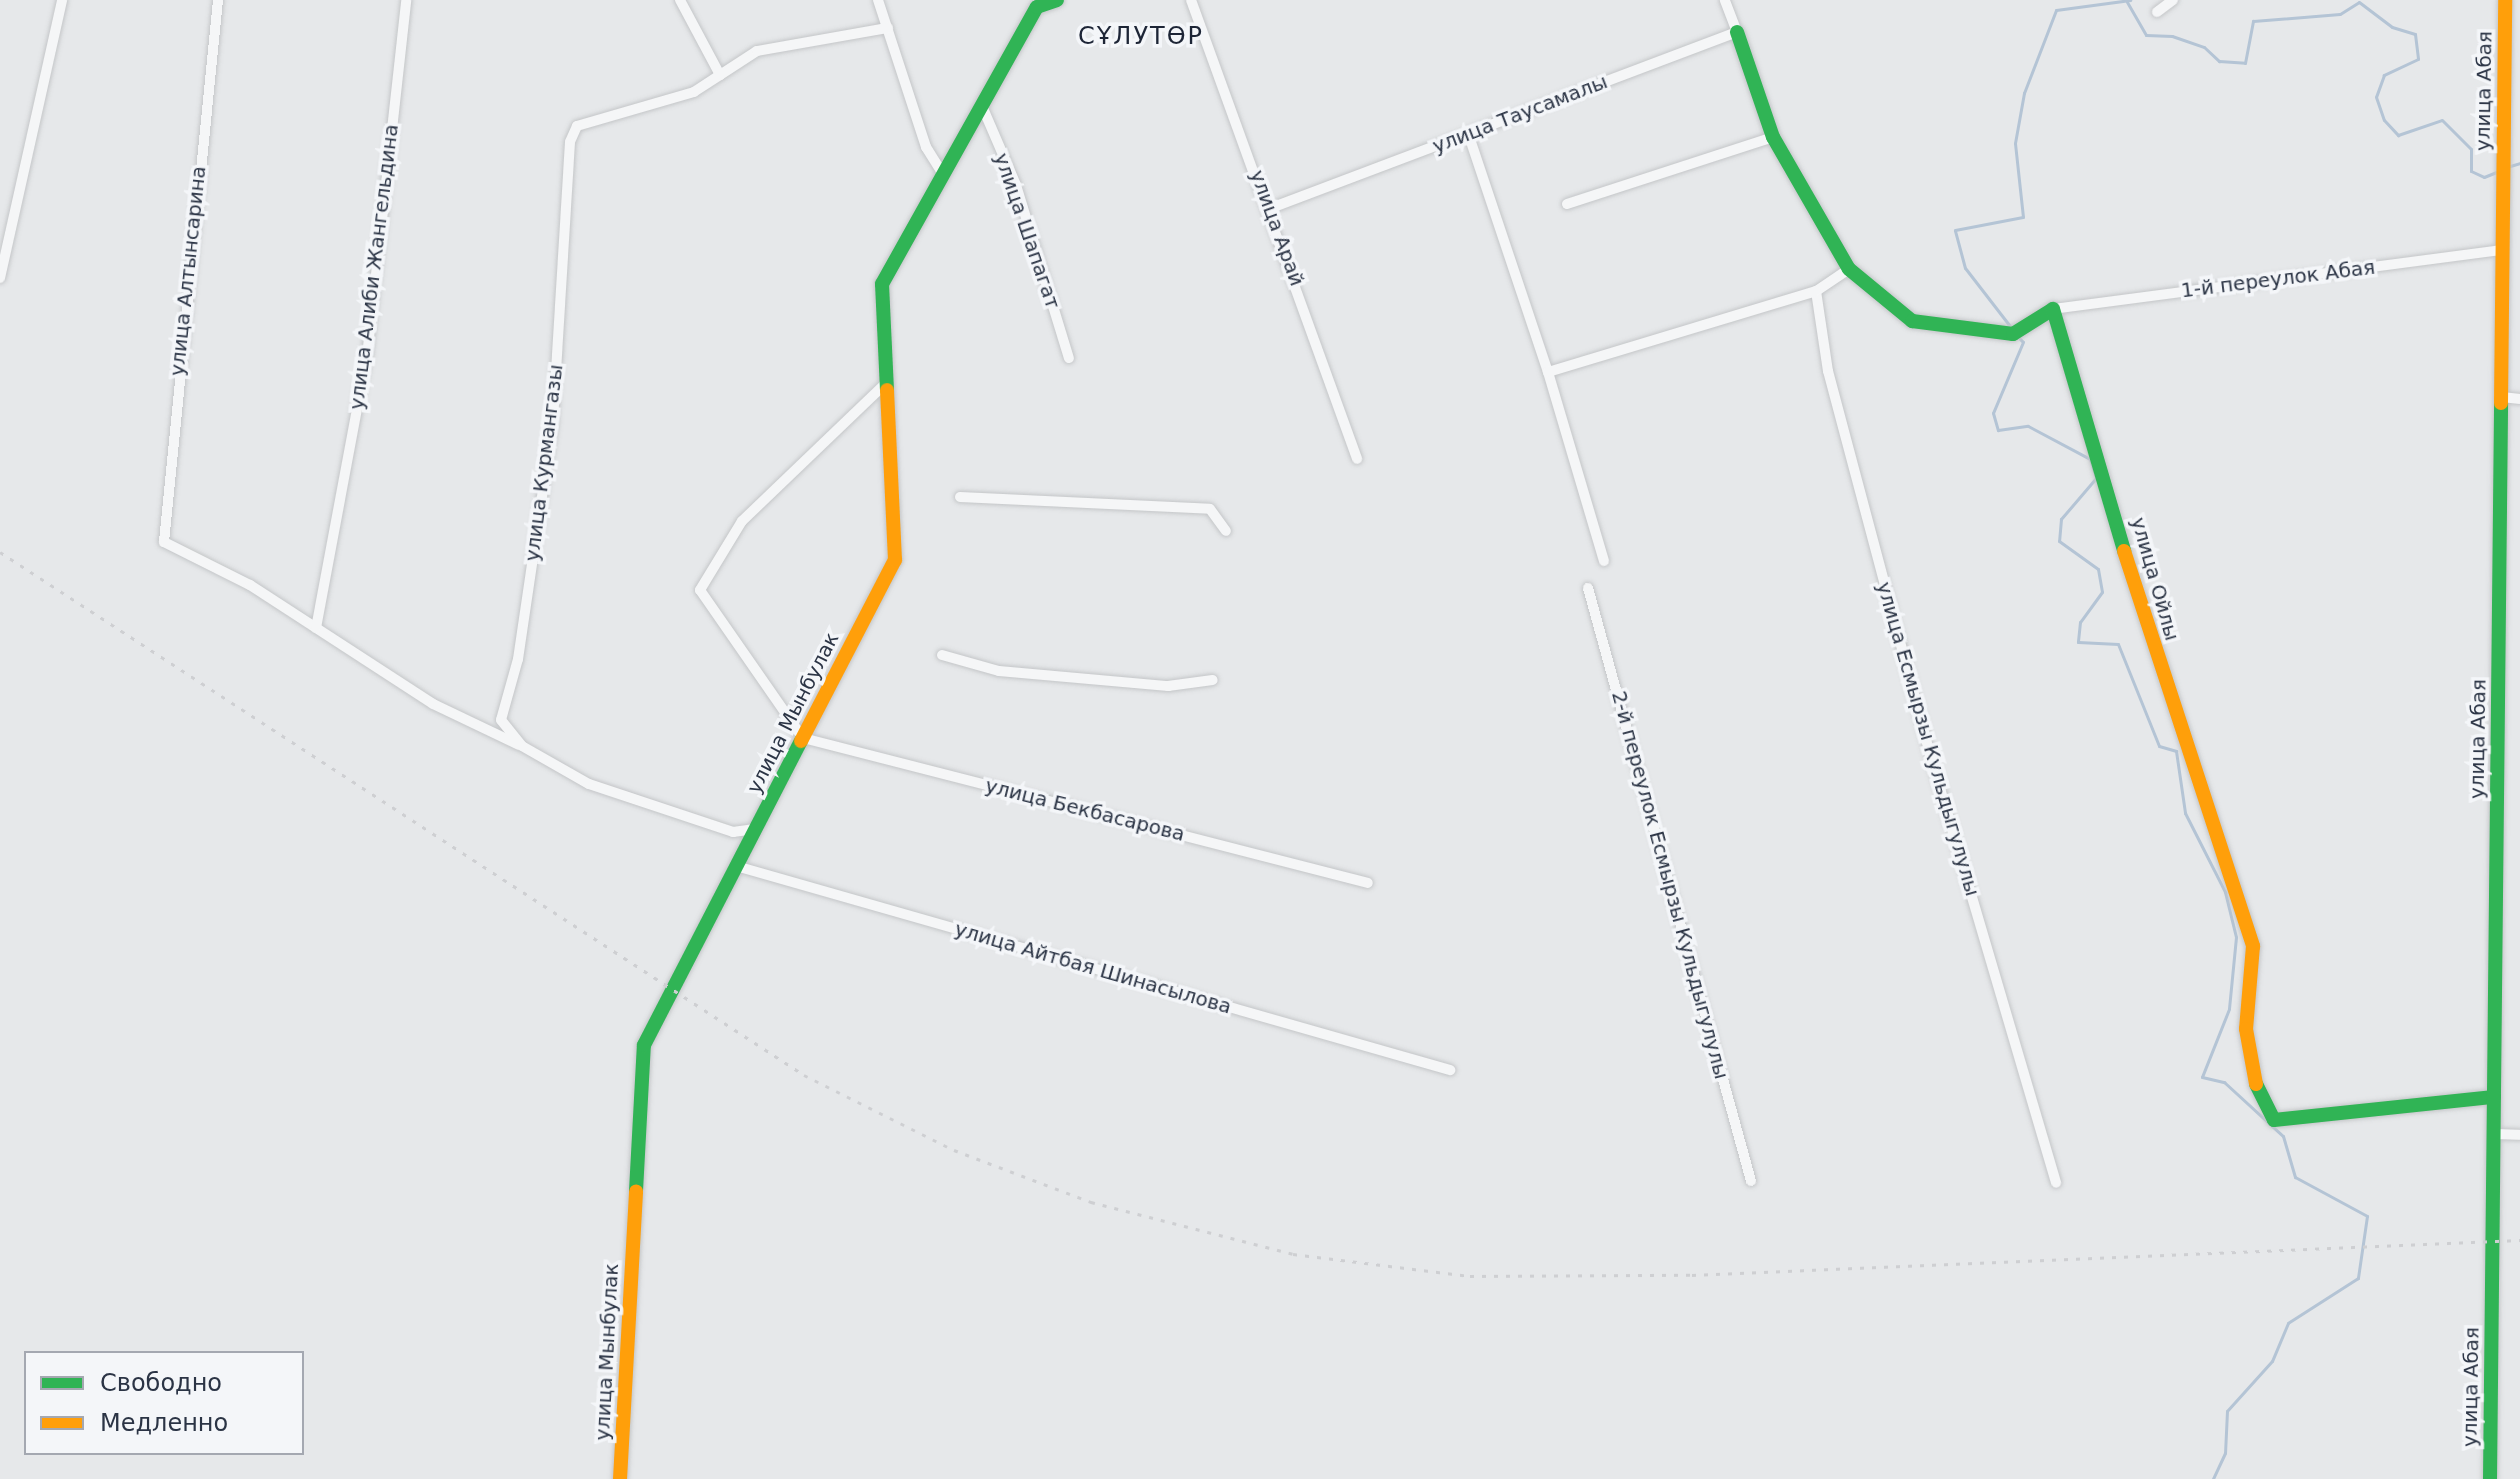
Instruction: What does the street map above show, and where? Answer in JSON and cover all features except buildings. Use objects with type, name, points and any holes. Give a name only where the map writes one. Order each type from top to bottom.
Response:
[{"type":"street","points":[[0,278],[62,0]]},
{"type":"street","name":"улица Алтынсарина","points":[[218,0],[164,542],[316,628]]},
{"type":"street","name":"улица Алиби Жангельдина","points":[[316,628],[367,356],[406,0]]},
{"type":"street","points":[[680,0],[720,75],[757,51],[888,28]]},
{"type":"street","points":[[878,0],[926,147],[943,174]]},
{"type":"street","name":"улица Мынбулак","points":[[620,1479],[644,1045],[895,560],[882,284],[1037,7],[1057,0]]},
{"type":"street","name":"улица Арай","points":[[1191,0],[1271,208],[1357,459]]},
{"type":"street","points":[[1725,0],[1773,137],[1849,269],[1912,321],[2013,334],[2053,309]]},
{"type":"street","points":[[2157,12],[2173,0]]},
{"type":"street","name":"улица Абая","points":[[2490,1479],[2505,0]]},
{"type":"street","name":"улица Таусамалы","points":[[1271,208],[1737,32]]},
{"type":"street","name":"улица Курмангазы","points":[[720,75],[694,92],[577,126],[570,142],[553,422],[518,659],[501,720],[522,746],[589,784],[658,810],[733,832],[755,829]]},
{"type":"street","name":"улица Шапагат","points":[[982,106],[1016,185],[1069,358]]},
{"type":"street","points":[[1468,133],[1548,372],[1604,561]]},
{"type":"street","points":[[1567,204],[1773,137]]},
{"type":"street","name":"1-й переулок Абая","points":[[2053,309],[2503,250]]},
{"type":"street","points":[[1548,372],[1816,291],[1849,269]]},
{"type":"street","name":"улица Есмырзы Кульдыгулулы","points":[[1816,291],[1828,371],[1925,735],[2056,1183]]},
{"type":"street","name":"улица Ойлы","points":[[2053,309],[2161,675],[2188,732],[2243,905],[2253,946],[2249,1060],[2260,1104],[2274,1120],[2494,1097]]},
{"type":"street","points":[[803,738],[700,590],[742,521],[887,382]]},
{"type":"street","points":[[2502,397],[2520,399]]},
{"type":"street","points":[[960,497],[1210,509],[1226,531]]},
{"type":"street","name":"2-й переулок Есмырзы Кульдыгулулы","points":[[1588,588],[1751,1181]]},
{"type":"street","points":[[316,628],[433,704],[522,746]]},
{"type":"street","points":[[942,655],[999,671],[1168,686],[1213,680]]},
{"type":"street","name":"улица Бекбасарова","points":[[803,738],[1368,883]]},
{"type":"street","name":"улица Айтбая Шинасылова","points":[[736,866],[1450,1070]]},
{"type":"street","points":[[2494,1134],[2520,1135]]},
{"type":"waterway","points":[[2013,330],[1965,268],[1955,230],[2023,217],[2015,143],[2024,93],[2056,10],[2130,0]]},
{"type":"waterway","points":[[2127,2],[2146,35],[2172,36],[2204,47],[2219,61],[2245,63],[2253,21],[2340,14],[2359,2],[2392,27],[2415,34],[2418,59],[2384,75],[2376,97],[2384,120],[2398,135],[2442,120],[2471,149],[2471,171],[2484,177],[2499,171]]},
{"type":"waterway","points":[[2510,166],[2520,163]]},
{"type":"waterway","points":[[2017,336],[2023,342],[1993,413],[1998,430],[2028,426],[2090,459],[2096,478],[2061,519],[2059,541],[2098,569],[2102,592],[2080,622],[2078,642],[2118,644],[2159,746],[2176,751],[2185,813],[2225,892],[2236,937],[2229,1009],[2202,1077],[2224,1082],[2283,1136],[2295,1177],[2367,1216],[2358,1278],[2288,1323],[2272,1361],[2227,1411],[2225,1453],[2213,1479]]},
{"type":"railway","points":[[0,552],[804,1075],[954,1150],[1091,1202],[1293,1254],[1470,1276],[1692,1275],[2520,1240]]},
{"type":"traffic: fast","points":[[887,390],[882,284],[1037,7],[1057,0]]},
{"type":"traffic: fast","points":[[1737,32],[1773,137],[1849,269],[1912,321],[2013,334],[2053,309],[2124,551]]},
{"type":"traffic: fast","points":[[2490,1479],[2501,403]]},
{"type":"traffic: fast","points":[[636,1191],[644,1045],[801,741]]},
{"type":"traffic: fast","points":[[2256,1084],[2274,1120],[2494,1097]]},
{"type":"traffic: slow","points":[[2501,403],[2505,0]]},
{"type":"traffic: slow","points":[[801,741],[895,560],[887,390]]},
{"type":"traffic: slow","points":[[2124,551],[2253,946],[2246,1029],[2256,1084]]},
{"type":"traffic: slow","points":[[620,1479],[636,1191]]},
{"type":"district","name":"СҰЛУТӨР","points":[[1141,37]]}]
